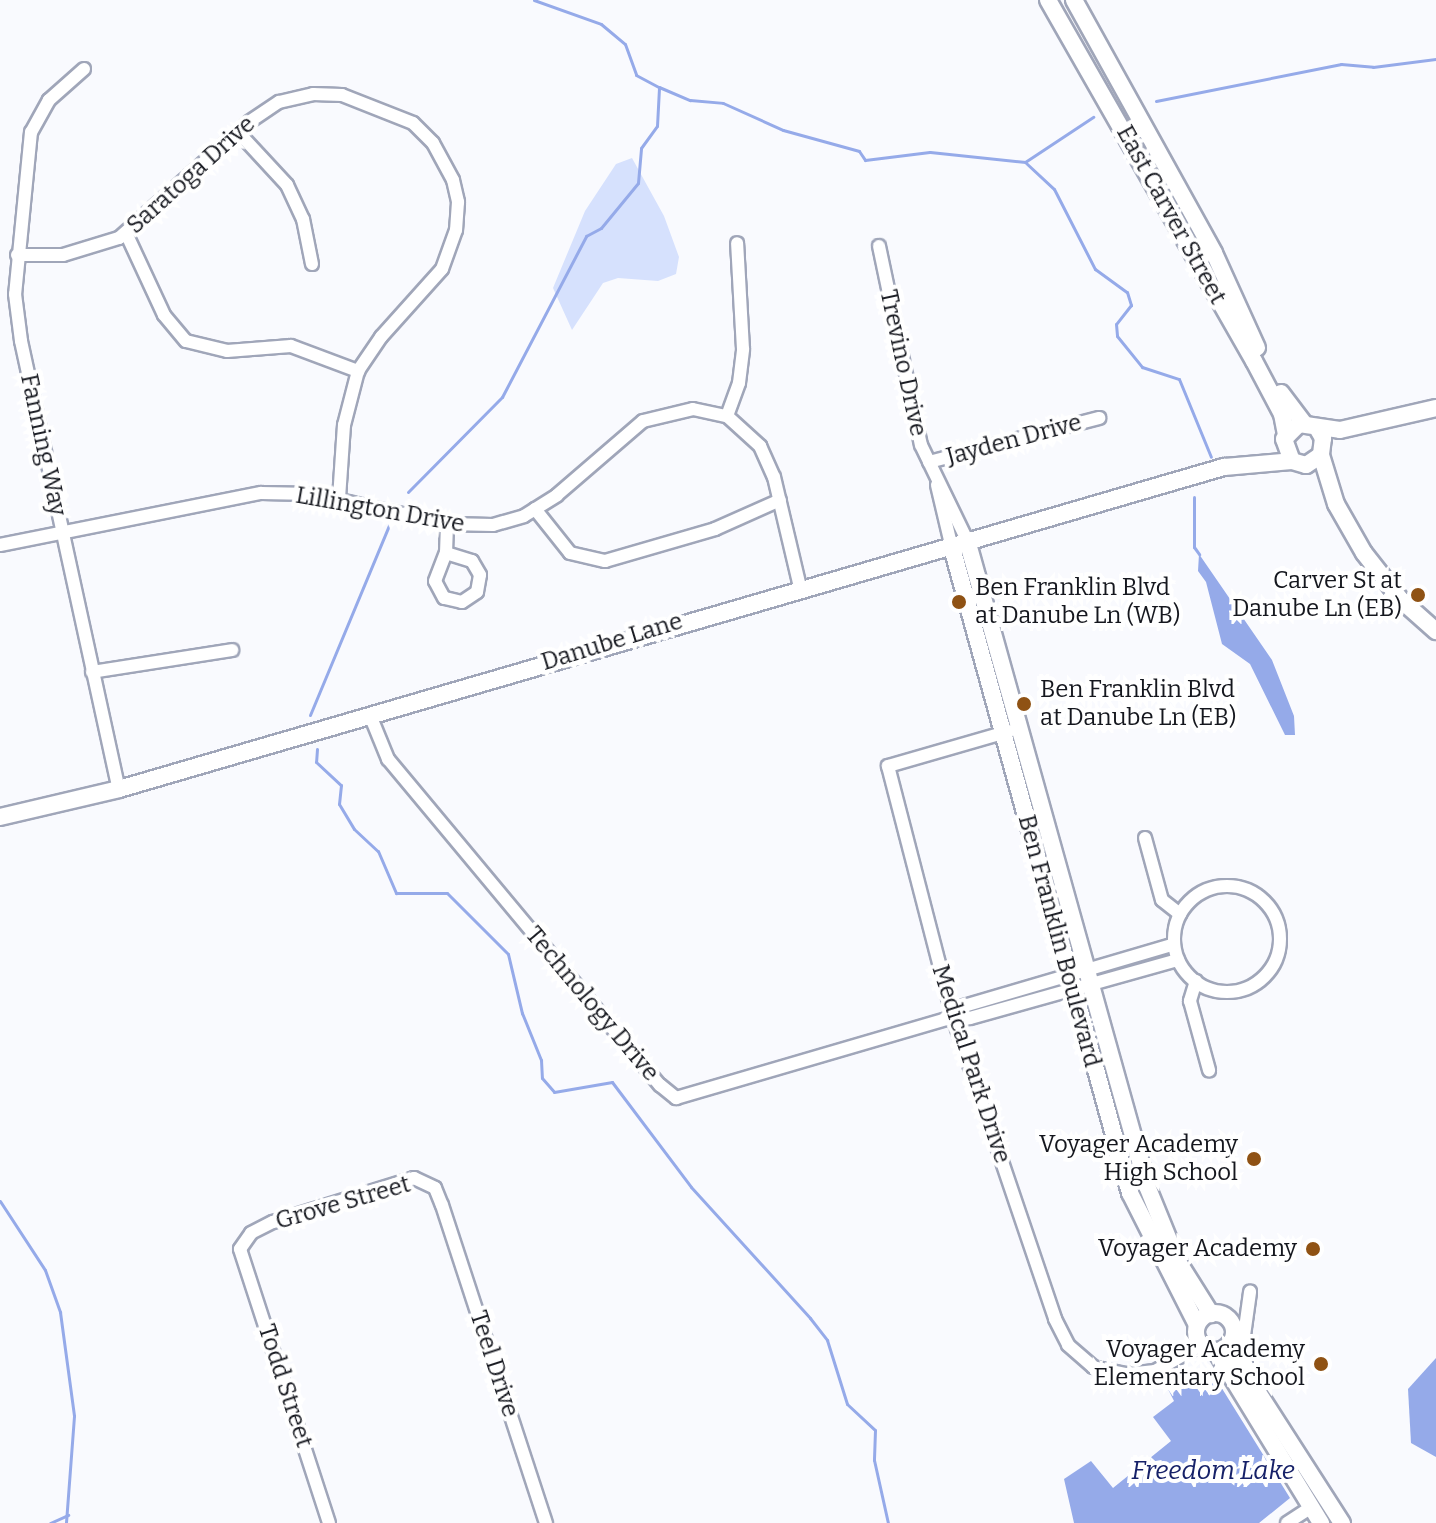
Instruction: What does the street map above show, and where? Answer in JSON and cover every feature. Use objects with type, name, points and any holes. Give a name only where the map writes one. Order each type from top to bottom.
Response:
[{"type":"street","name":"East Carver Street","points":[[1048,0],[1257,366],[1296,462]]},
{"type":"street","name":"East Carver Street","points":[[1074,0],[1208,243],[1276,384],[1310,426],[1322,452]]},
{"type":"street","name":"Fanning Way","points":[[84,69],[49,100],[31,132],[17,255],[21,341],[119,789]]},
{"type":"street","name":"Saratoga Drive","points":[[17,255],[63,255],[126,233],[238,132],[279,102],[313,94],[342,95],[403,116],[433,143],[445,162],[458,202],[449,255],[358,371],[344,425],[339,498]]},
{"type":"street","points":[[238,132],[287,185],[303,219],[312,264]]},
{"type":"street","points":[[126,233],[164,315],[186,341],[227,351],[298,347],[358,371]]},
{"type":"street","points":[[737,243],[743,349],[739,383],[727,416],[760,446],[780,500],[800,587]]},
{"type":"street","name":"Trevino Drive","points":[[879,246],[911,411],[929,462],[967,540]]},
{"type":"street","points":[[1336,504],[1322,452],[1383,422],[1436,408]]},
{"type":"street","name":"Lillington Drive","points":[[0,545],[241,495],[339,498],[447,524],[493,525],[535,509],[643,421],[693,409],[727,416]]},
{"type":"street","name":"Jayden Drive","points":[[929,462],[1099,418]]},
{"type":"street","points":[[1310,426],[1383,422]]},
{"type":"street","name":"Danube Lane","points":[[0,817],[119,789],[800,587],[1224,467],[1310,426]]},
{"type":"street","name":"Danube Lane","points":[[1224,467],[1296,462],[1322,452]]},
{"type":"street","points":[[1296,462],[1336,504],[1387,585],[1436,631]]},
{"type":"street","name":"Trevino Drive","points":[[936,477],[951,544]]},
{"type":"street","points":[[535,509],[570,553],[605,561],[715,529],[780,500]]},
{"type":"street","points":[[446,553],[447,524]]},
{"type":"street","name":"Ben Franklin Boulevard","points":[[951,544],[1139,1219],[1197,1325],[1216,1346],[1228,1319],[1211,1314],[1187,1280],[1155,1213],[967,540]]},
{"type":"street","points":[[92,672],[232,650]]},
{"type":"street","name":"Technology Drive","points":[[370,715],[388,759],[670,1094],[696,1096],[953,1017],[964,1006],[1071,981],[1090,985],[1178,960]]},
{"type":"street","name":"Medical Park Drive","points":[[1019,728],[888,766],[953,1017],[1055,1319],[1068,1345],[1093,1367],[1127,1374],[1155,1371],[1216,1346]]},
{"type":"street","points":[[1145,838],[1162,900],[1180,914]]},
{"type":"street","points":[[1243,888],[1272,910],[1280,933],[1277,957],[1254,985],[1230,992],[1196,981],[1178,960],[1174,944],[1180,914],[1207,890],[1243,888]]},
{"type":"street","name":"Technology Drive","points":[[1071,981],[1086,966],[1174,944]]},
{"type":"street","points":[[1196,981],[1190,1001],[1209,1070]]},
{"type":"street","name":"Grove Street","points":[[240,1249],[251,1233],[273,1222],[414,1178],[435,1188],[442,1205]]},
{"type":"street","name":"Teel Drive","points":[[442,1205],[546,1523]]},
{"type":"street","name":"Todd Street","points":[[240,1249],[329,1523]]},
{"type":"street","points":[[1250,1292],[1242,1350],[1255,1387]]},
{"type":"street","points":[[1197,1325],[1211,1314]]},
{"type":"street","points":[[1216,1346],[1255,1387],[1342,1523]]},
{"type":"street","points":[[1216,1346],[1321,1523]]},
{"type":"street","points":[[1287,1523],[1312,1507]]},
{"type":"shaded area","points":[[632,158],[664,216],[679,257],[676,274],[658,281],[618,278],[603,283],[572,330],[553,288],[585,211],[616,164]]},
{"type":"water","points":[[1199,554],[1272,660],[1294,716],[1295,735],[1285,735],[1250,664],[1222,644],[1206,582],[1198,571]]},
{"type":"water","points":[[1436,1358],[1436,1457],[1411,1443],[1408,1389]]},
{"type":"water","name":"Freedom Lake","points":[[1183,1375],[1197,1386],[1218,1382],[1290,1498],[1259,1523],[1074,1523],[1064,1479],[1091,1461],[1113,1488],[1171,1441],[1153,1417],[1174,1401],[1165,1383]]},
{"type":"waterway","points":[[534,0],[601,24],[625,44],[636,75],[659,87],[690,100],[723,103],[783,130],[859,151],[865,160],[930,152],[1025,162],[1093,117]]},
{"type":"waterway","points":[[1156,101],[1341,64],[1373,67],[1436,59]]},
{"type":"waterway","points":[[408,492],[502,397],[586,236],[601,228],[638,183],[641,148],[657,126],[659,88]]},
{"type":"waterway","points":[[1026,163],[1054,189],[1095,269],[1127,292],[1131,305],[1116,324],[1117,336],[1142,367],[1179,379],[1211,457]]},
{"type":"waterway","points":[[1194,497],[1194,547],[1199,554]]},
{"type":"waterway","points":[[310,715],[389,525]]},
{"type":"waterway","points":[[317,749],[316,762],[341,785],[339,804],[354,829],[378,851],[396,893],[447,893],[508,954],[522,1013],[541,1060],[542,1078],[554,1092],[612,1082],[691,1187],[827,1340],[847,1404],[875,1430],[874,1460],[888,1523]]},
{"type":"waterway","points":[[0,1201],[45,1270],[60,1312],[74,1416],[66,1523]]},
{"type":"waterway","points":[[50,1523],[68,1515]]},
{"type":"place","name":"Carver St at Danube Ln (EB)","points":[[1418,595]]},
{"type":"place","name":"Ben Franklin Blvd at Danube Ln (WB)","points":[[959,602]]},
{"type":"place","name":"Ben Franklin Blvd at Danube Ln (EB)","points":[[1024,704]]},
{"type":"place","name":"Voyager Academy High School","points":[[1254,1159]]},
{"type":"place","name":"Voyager Academy","points":[[1313,1249]]},
{"type":"place","name":"Voyager Academy Elementary School","points":[[1321,1364]]}]
